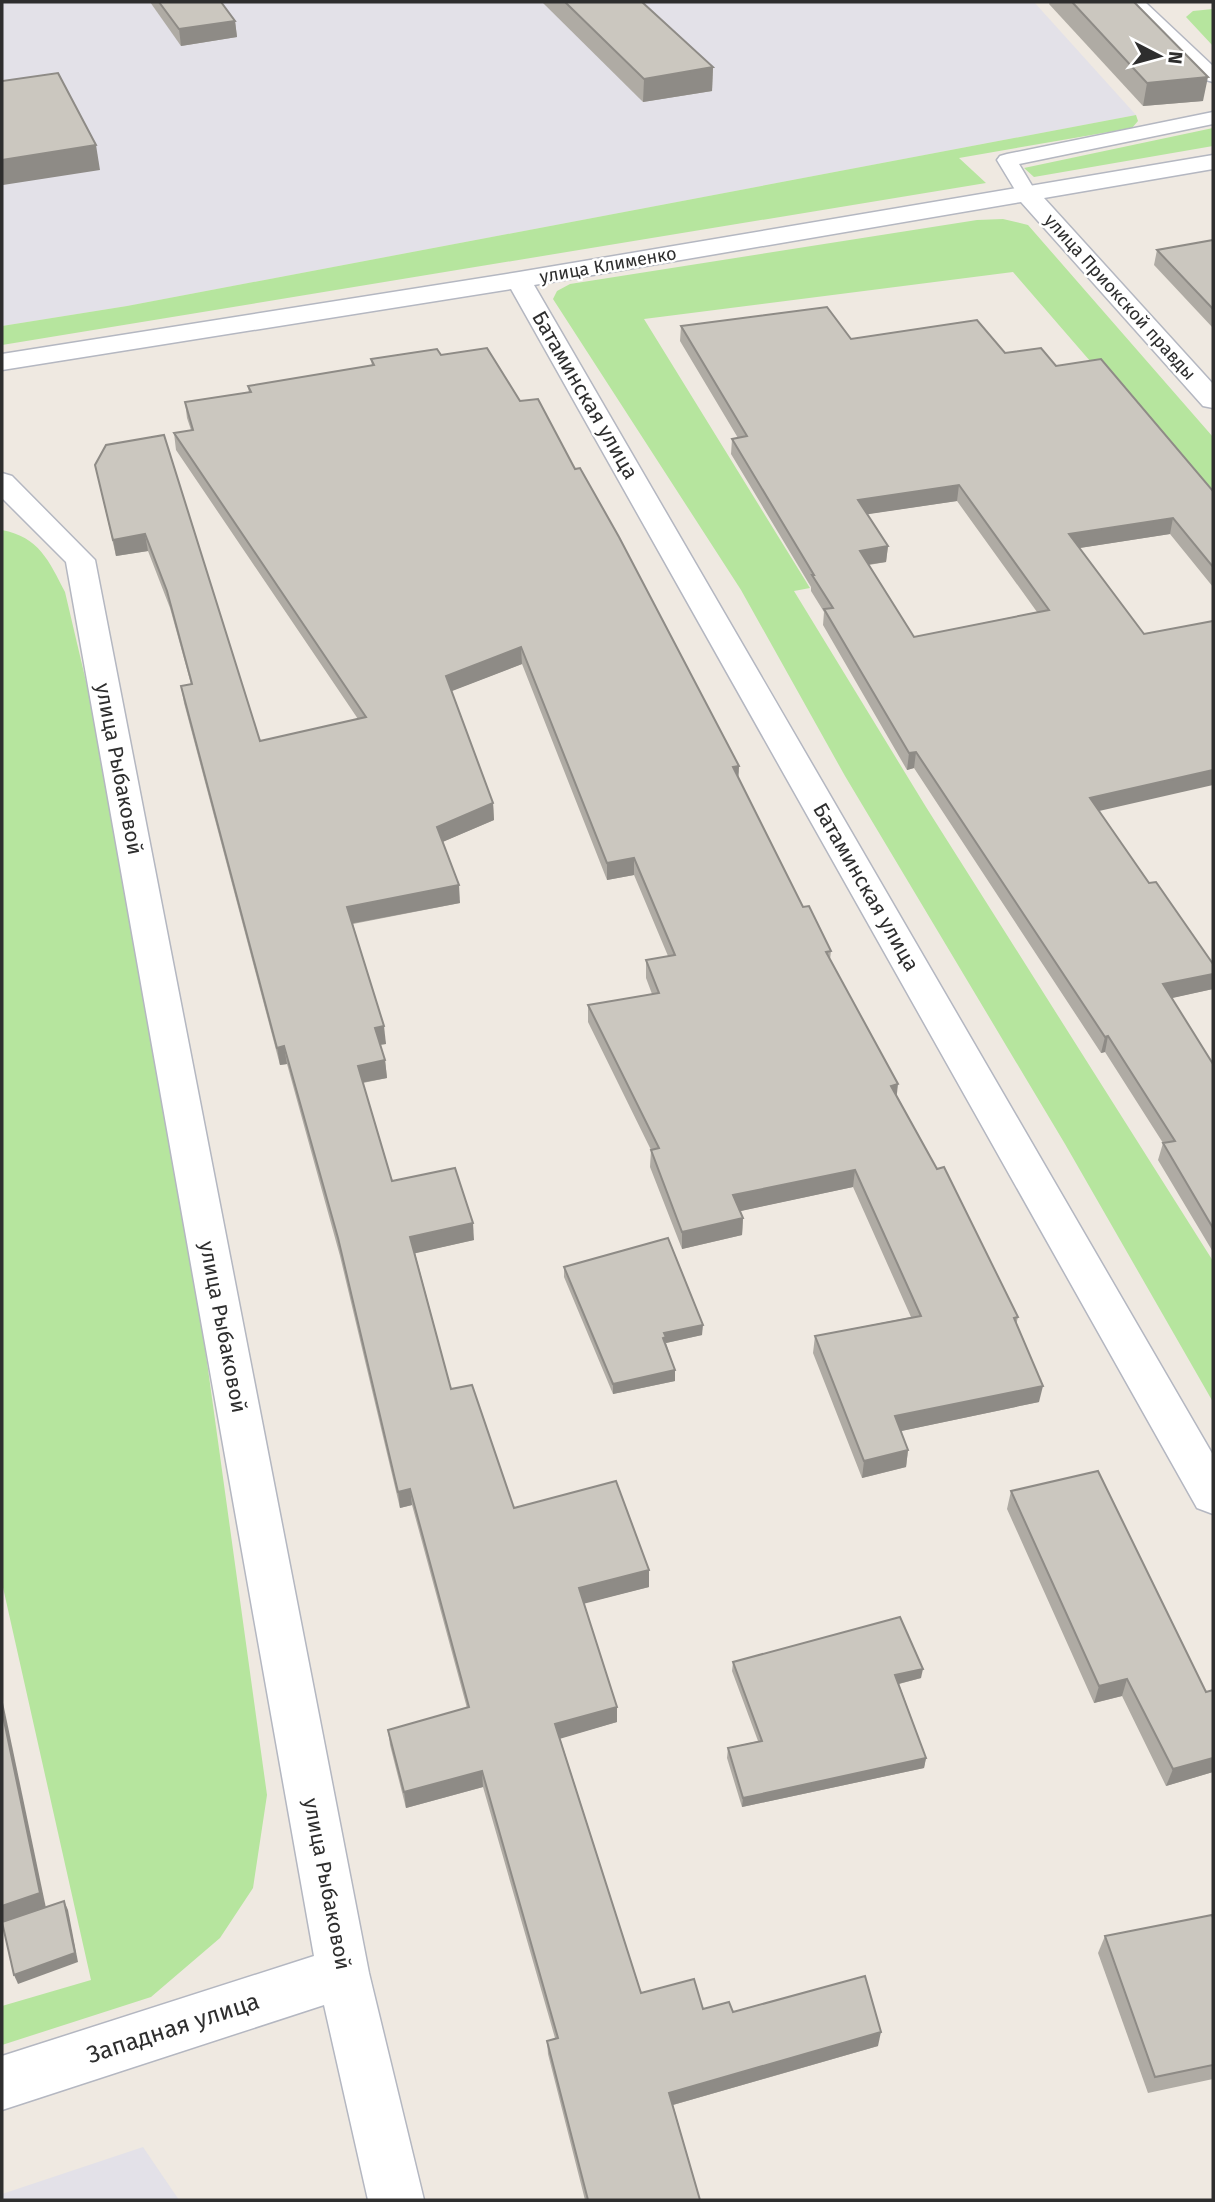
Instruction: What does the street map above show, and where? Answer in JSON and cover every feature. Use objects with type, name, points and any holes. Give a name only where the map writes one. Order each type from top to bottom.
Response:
[{"type":"street","name":"улица Клименко","points":[[2,362],[519,280],[1213,162]]},
{"type":"street","name":"улица Приокской правды","points":[[1027,194],[1213,400]]},
{"type":"street","name":"Батаминская улица","points":[[519,280],[1213,1495]]},
{"type":"street","name":"улица Рыбаковой","points":[[2,482],[80,560],[344,1973],[397,2200]]},
{"type":"street","name":"Западная улица","points":[[2,2083],[344,1973]]},
{"type":"lane","points":[[1135,2],[1213,76]]},
{"type":"lane","points":[[1027,194],[1007,160],[1213,118]]},
{"type":"shaded area","points":[[2,2],[1034,2],[1136,115],[127,306],[2,326]]},
{"type":"shaded area","points":[[143,2147],[179,2200],[2,2200],[2,2194]]},
{"type":"green space","points":[[1213,9],[1213,46],[1186,17],[1193,11]]},
{"type":"green space","points":[[1136,115],[1138,121],[1132,128],[959,158],[986,183],[2,345],[2,326],[127,306]]},
{"type":"green space","points":[[1213,128],[1213,146],[1034,177],[1024,168]]},
{"type":"green space","points":[[1003,219],[1028,225],[1213,437],[1213,503],[1013,272],[644,319],[810,588],[794,591],[926,807],[1213,1261],[1213,1402],[1065,1144],[845,776],[741,590],[553,299],[557,291],[570,284],[977,220]]},
{"type":"green space","points":[[2,530],[15,533],[34,545],[48,561],[65,592],[135,890],[207,1362],[267,1795],[253,1888],[220,1938],[151,1997],[2,2045],[2,2006],[91,1980],[2,1583]]},
{"type":"building","points":[[159,2],[221,2],[235,21],[179,29]]},
{"type":"building","points":[[565,2],[642,2],[713,67],[644,79]]},
{"type":"building","points":[[1072,2],[1134,2],[1208,77],[1147,83]]},
{"type":"building","points":[[58,73],[96,145],[2,160],[2,81]]},
{"type":"building","points":[[1213,240],[1213,309],[1157,250]]},
{"type":"building","points":[[827,307],[851,339],[977,320],[1005,353],[1041,348],[1056,366],[1101,359],[1213,491],[1213,567],[1173,518],[1069,534],[1144,634],[1213,621],[1213,770],[1090,798],[1149,883],[1156,882],[1213,964],[1213,974],[1163,984],[1213,1064],[1213,1228],[1163,1143],[1175,1141],[1108,1036],[1105,1037],[916,752],[909,753],[824,609],[833,608],[732,439],[747,436],[681,326]],"holes":[[[959,485],[1049,610],[914,637],[860,551],[888,546],[858,500]]]},
{"type":"building","points":[[487,348],[520,401],[538,399],[575,469],[580,468],[619,537],[739,766],[733,767],[803,907],[809,906],[831,951],[826,952],[898,1084],[891,1086],[937,1169],[944,1167],[1018,1317],[1014,1318],[1043,1386],[895,1416],[908,1450],[864,1461],[815,1336],[921,1316],[855,1170],[733,1195],[743,1218],[682,1232],[651,1150],[659,1148],[588,1005],[659,993],[646,960],[675,955],[634,858],[607,863],[521,647],[446,676],[493,803],[437,827],[459,885],[347,907],[384,1026],[375,1028],[385,1060],[358,1066],[392,1181],[455,1168],[473,1223],[410,1237],[451,1389],[472,1385],[514,1508],[616,1481],[649,1570],[579,1588],[617,1707],[555,1724],[641,1993],[694,1979],[703,2009],[729,2002],[733,2012],[865,1976],[881,2032],[669,2093],[700,2200],[588,2200],[547,2041],[558,2038],[482,1771],[404,1792],[388,1730],[469,1707],[410,1489],[398,1492],[338,1238],[284,1046],[277,1048],[181,686],[192,684],[167,591],[145,534],[113,540],[95,465],[106,445],[164,435],[260,741],[366,717],[174,433],[193,430],[185,402],[251,392],[248,386],[374,365],[371,359],[437,349],[441,355]]},
{"type":"building","points":[[668,1238],[703,1325],[664,1333],[666,1337],[663,1338],[675,1370],[613,1384],[564,1267]]},
{"type":"building","points":[[1098,1471],[1206,1692],[1213,1690],[1213,1758],[1173,1769],[1127,1679],[1099,1686],[1011,1491]]},
{"type":"building","points":[[900,1617],[923,1669],[895,1675],[926,1758],[743,1798],[728,1748],[762,1741],[733,1662]]},
{"type":"building","points":[[2,1711],[40,1893],[2,1906]]},
{"type":"building","points":[[64,1901],[75,1953],[14,1975],[2,1922]]},
{"type":"building","points":[[1212,1915],[1213,2065],[1155,2077],[1105,1936]]}]
